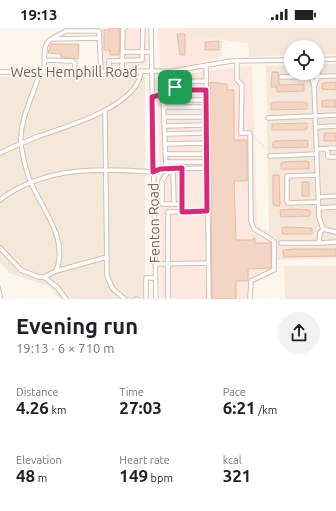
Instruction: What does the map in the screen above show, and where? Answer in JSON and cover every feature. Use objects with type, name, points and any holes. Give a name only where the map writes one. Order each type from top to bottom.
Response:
[{"type":"street","points":[[122,71],[123,29],[125,28]]},
{"type":"street","points":[[109,71],[109,61],[141,61],[143,28]]},
{"type":"street","name":"Fenton Road","points":[[151,28],[156,298]]},
{"type":"street","points":[[56,270],[60,257],[57,235],[31,183],[23,160],[21,143],[23,120],[42,71],[45,60],[45,45],[51,39],[66,31],[99,31],[101,71]]},
{"type":"street","points":[[51,39],[100,38]]},
{"type":"street","points":[[123,52],[151,52]]},
{"type":"street","points":[[324,60],[336,59]]},
{"type":"street","points":[[45,60],[72,60],[74,63],[74,71]]},
{"type":"street","name":"West Hemphill Road","points":[[0,72],[180,71],[237,61],[284,60]]},
{"type":"street","points":[[237,61],[237,80],[242,85],[241,134],[250,134],[250,221],[254,229],[274,241],[275,266],[272,272],[251,281],[250,299]]},
{"type":"street","points":[[206,66],[208,299]]},
{"type":"street","points":[[176,82],[180,71]]},
{"type":"street","points":[[0,153],[21,143],[82,122],[105,111],[134,87],[140,79],[141,72]]},
{"type":"street","points":[[324,76],[336,76]]},
{"type":"street","points":[[312,80],[314,86],[316,117],[318,202],[320,223],[323,228],[336,232]]},
{"type":"street","points":[[314,86],[316,80]]},
{"type":"street","points":[[152,97],[182,86],[206,81]]},
{"type":"street","points":[[176,82],[182,86],[206,90]]},
{"type":"street","points":[[166,169],[164,93],[165,86],[176,82]]},
{"type":"street","points":[[182,86],[182,100]]},
{"type":"street","points":[[164,100],[206,100]]},
{"type":"street","points":[[164,107],[206,107]]},
{"type":"street","points":[[105,111],[107,276],[110,285],[125,299]]},
{"type":"street","points":[[268,118],[336,115]]},
{"type":"street","points":[[164,117],[206,117]]},
{"type":"street","points":[[164,126],[206,125]]},
{"type":"street","points":[[316,127],[336,126]]},
{"type":"street","points":[[164,134],[206,133]]},
{"type":"street","points":[[165,144],[206,143]]},
{"type":"street","points":[[317,150],[336,148]]},
{"type":"street","points":[[327,149],[328,157],[336,157]]},
{"type":"street","points":[[165,154],[207,154]]},
{"type":"street","points":[[270,156],[317,154]]},
{"type":"street","points":[[166,162],[207,162]]},
{"type":"street","points":[[0,200],[31,183],[71,172],[105,168],[153,172],[166,169],[207,168]]},
{"type":"street","points":[[182,168],[182,212]]},
{"type":"street","points":[[174,204],[173,172],[168,172],[162,178],[162,204],[174,204],[182,204]]},
{"type":"street","points":[[173,176],[182,175]]},
{"type":"street","points":[[318,175],[287,176],[288,203],[318,202]]},
{"type":"street","points":[[318,197],[336,196]]},
{"type":"street","points":[[319,208],[336,207]]},
{"type":"street","points":[[168,299],[168,212],[207,211]]},
{"type":"street","points":[[319,243],[320,233],[323,228]]},
{"type":"street","points":[[281,243],[336,242]]},
{"type":"street","points":[[0,248],[21,270],[34,276],[44,277],[58,288],[66,299]]},
{"type":"street","points":[[44,277],[56,270],[106,257]]},
{"type":"street","points":[[155,264],[208,263]]},
{"type":"street","points":[[155,278],[146,278],[146,298],[156,298]]},
{"type":"street","points":[[146,289],[156,288]]},
{"type":"path","points":[[250,134],[268,150]]},
{"type":"shaded area","points":[[102,28],[146,28],[147,63],[145,66],[103,66]]},
{"type":"shaded area","points":[[158,28],[190,28],[190,36],[222,40],[222,56],[185,67],[160,67]]},
{"type":"shaded area","points":[[190,28],[336,28],[336,54],[324,55],[324,40],[284,40],[284,55],[249,57],[248,43],[190,36]]},
{"type":"shaded area","points":[[324,64],[336,64],[336,258],[276,260],[277,237],[269,232],[266,66],[284,65],[284,80],[324,80]]},
{"type":"shaded area","points":[[252,66],[257,225],[277,237],[275,271],[252,284],[253,299],[161,299],[158,76]]},
{"type":"shaded area","points":[[0,77],[145,77],[145,299],[60,299],[48,286],[9,273],[0,262]]},
{"type":"shaded area","points":[[284,266],[336,266],[336,299],[285,299]]},
{"type":"building","points":[[110,28],[120,28],[119,55],[110,55],[110,50],[104,50],[104,30],[110,30]]},
{"type":"building","points":[[177,34],[185,34],[185,55],[180,55]]},
{"type":"building","points":[[219,41],[219,50],[205,50],[205,42]]},
{"type":"building","points":[[51,44],[79,44],[78,59],[61,57],[61,54],[48,53]]},
{"type":"building","points":[[272,72],[278,72],[279,85],[304,84],[304,91],[277,92],[277,87],[271,87]]},
{"type":"building","points":[[210,82],[227,84],[227,90],[234,90],[234,140],[247,140],[247,181],[234,181],[236,240],[253,240],[253,238],[255,238],[255,243],[271,243],[271,268],[248,269],[248,281],[236,281],[236,299],[212,299]]},
{"type":"building","points":[[336,82],[336,90],[322,89],[322,83]]},
{"type":"building","points":[[336,100],[336,107],[322,107],[322,101]]},
{"type":"building","points":[[274,102],[303,102],[307,103],[307,109],[271,110],[271,104]]},
{"type":"building","points":[[307,123],[307,129],[304,130],[272,130],[272,124]]},
{"type":"building","points":[[336,133],[336,141],[324,141],[324,134]]},
{"type":"building","points":[[276,141],[308,141],[308,147],[273,148],[273,142]]},
{"type":"building","points":[[283,162],[309,162],[309,168],[307,169],[281,169],[281,163]]},
{"type":"building","points":[[273,175],[279,175],[280,206],[274,206],[273,203]]},
{"type":"building","points":[[302,182],[309,182],[309,196],[302,196]]},
{"type":"building","points":[[280,210],[310,210],[310,216],[281,217]]},
{"type":"building","points":[[282,228],[312,228],[312,234],[283,234]]},
{"type":"building","points":[[336,249],[336,256],[284,257],[283,250]]},
{"type":"waterway","points":[[0,286],[3,299]]},
{"type":"route","points":[[182,86],[182,90],[206,90],[207,211],[182,212],[182,168],[160,169],[153,172],[152,97],[164,94],[164,92],[175,87],[182,86]]}]
